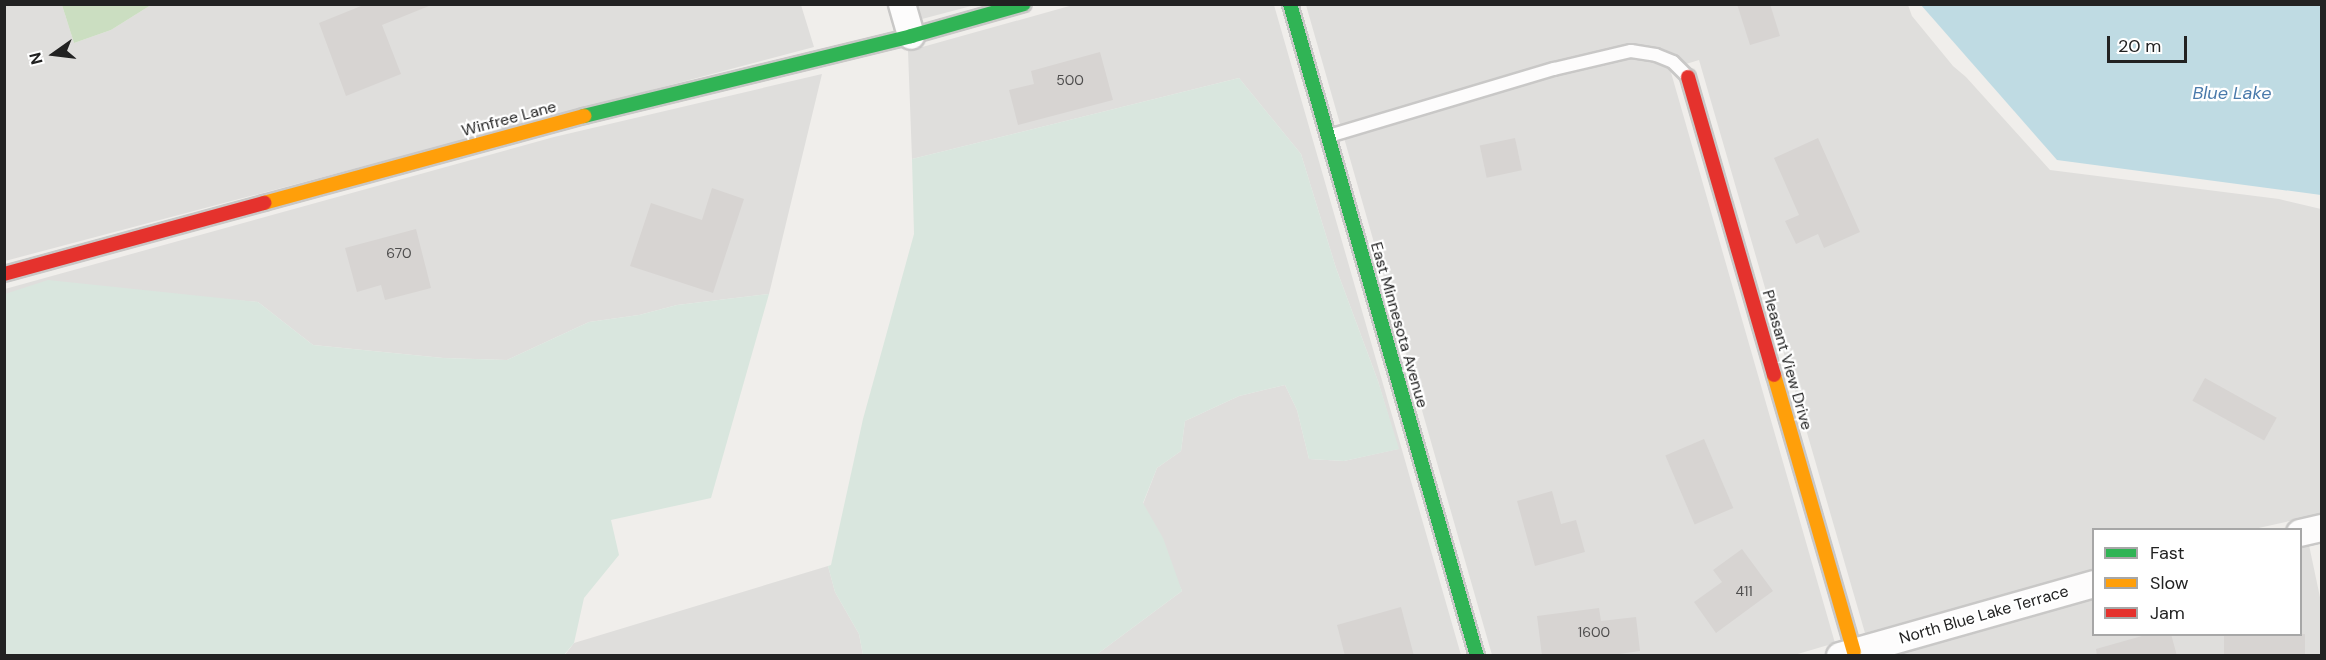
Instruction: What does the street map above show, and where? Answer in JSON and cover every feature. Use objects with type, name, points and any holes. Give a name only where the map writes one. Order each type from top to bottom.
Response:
[{"type":"street","points":[[902,4],[911,36]]},
{"type":"street","name":"Winfree Lane","points":[[4,274],[551,124],[911,36],[1024,4]]},
{"type":"street","name":"East Minnesota Avenue","points":[[1290,4],[1477,656]]},
{"type":"street","name":"Pleasant View Drive","points":[[1688,77],[1847,654]]},
{"type":"street","name":"North Blue Lake Terrace","points":[[1847,654],[2092,585]]},
{"type":"lane","points":[[1328,136],[1554,69],[1631,51],[1665,59],[1688,77]]},
{"type":"shaded area","points":[[918,4],[975,5],[922,19]]},
{"type":"shaded area","points":[[5,5],[62,5],[74,43],[111,30],[151,5],[801,5],[814,47],[5,261]]},
{"type":"shaded area","points":[[1073,5],[1274,5],[1461,655],[1096,655],[1182,591],[1143,504],[1157,468],[1181,451],[1185,421],[1239,396],[1285,385],[1297,410],[1309,459],[1344,461],[1398,449],[1378,381],[1336,268],[1301,154],[1239,78],[912,159],[908,51]]},
{"type":"shaded area","points":[[1306,5],[1908,5],[1912,16],[1953,66],[1966,77],[2050,170],[2279,199],[2321,209],[2321,514],[2258,528],[2092,528],[2092,570],[1865,633],[1699,60],[1670,69],[1835,643],[1791,656],[1492,655]]},
{"type":"shaded area","points":[[822,74],[769,294],[677,305],[639,315],[589,322],[507,360],[443,358],[313,345],[258,302],[191,297],[5,294],[5,289],[554,137]]},
{"type":"shaded area","points":[[1239,78],[1301,154],[1336,268],[1378,381],[1399,449],[1344,461],[1309,459],[1297,410],[1285,385],[1239,396],[1185,421],[1181,451],[1157,468],[1143,503],[1163,538],[1182,591],[1096,655],[863,655],[859,634],[835,592],[828,566],[831,565],[863,419],[914,234],[912,159]]},
{"type":"shaded area","points":[[48,280],[258,302],[313,345],[443,358],[507,360],[589,322],[639,315],[677,305],[769,294],[711,498],[611,520],[619,555],[584,598],[574,643],[564,655],[5,655],[5,294]]},
{"type":"shaded area","points":[[2309,545],[2321,602],[2321,655],[1892,656],[2092,598],[2092,636],[2302,636],[2302,547]]},
{"type":"shaded area","points":[[828,566],[835,592],[859,634],[863,655],[564,656],[574,643]]},
{"type":"green space","points":[[62,4],[151,5],[111,30],[74,43]]},
{"type":"water","name":"Blue Lake","points":[[1921,5],[2321,5],[2321,195],[2057,160]]},
{"type":"building","points":[[366,4],[429,6],[382,25],[401,74],[346,96],[319,23]]},
{"type":"building","points":[[1737,4],[1770,4],[1780,36],[1750,45]]},
{"type":"building","points":[[1100,52],[1113,100],[1018,125],[1009,90],[1034,84],[1031,71]]},
{"type":"building","points":[[1515,138],[1522,170],[1487,178],[1480,145]]},
{"type":"building","points":[[1818,138],[1860,232],[1824,248],[1818,234],[1796,244],[1785,221],[1799,215],[1774,158]]},
{"type":"building","points":[[712,188],[744,199],[713,293],[630,266],[651,203],[702,220]]},
{"type":"building","points":[[416,229],[431,288],[385,300],[381,285],[357,292],[345,248]]},
{"type":"building","points":[[2205,378],[2277,418],[2264,440],[2192,401]]},
{"type":"building","points":[[1704,439],[1733,508],[1695,524],[1665,455]]},
{"type":"building","points":[[1552,491],[1561,524],[1576,520],[1585,552],[1535,566],[1517,501]]},
{"type":"building","points":[[1742,549],[1773,591],[1716,633],[1694,602],[1722,582],[1713,570]]},
{"type":"building","points":[[1401,607],[1414,656],[1345,656],[1337,625]]},
{"type":"building","points":[[1599,608],[1601,621],[1636,617],[1640,651],[1605,656],[1542,656],[1537,616]]},
{"type":"building","points":[[2305,634],[2305,656],[2224,656],[2224,636],[2302,636]]},
{"type":"building","points":[[2142,636],[2172,636],[2177,656],[2097,656],[2096,649]]},
{"type":"traffic: fast","points":[[584,116],[911,36],[1024,4]]},
{"type":"traffic: fast","points":[[1290,4],[1477,656]]},
{"type":"traffic: slow","points":[[264,203],[584,116]]},
{"type":"traffic: slow","points":[[1774,375],[1854,652]]},
{"type":"traffic: jam","points":[[1688,77],[1774,375]]},
{"type":"traffic: jam","points":[[4,274],[264,203]]}]
